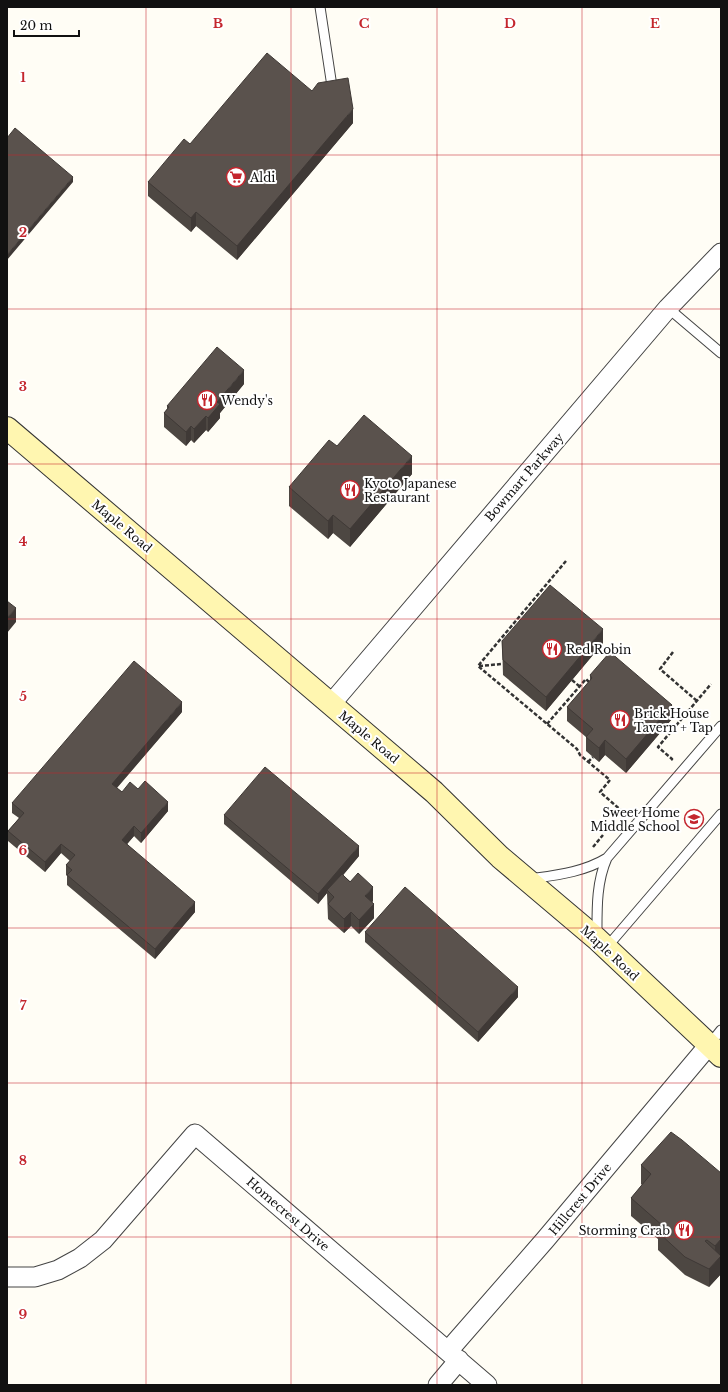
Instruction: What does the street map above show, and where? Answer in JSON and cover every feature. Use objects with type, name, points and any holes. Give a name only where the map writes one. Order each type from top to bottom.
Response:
[{"type":"main road","name":"Maple Road","points":[[7,428],[434,792],[500,857],[717,1044]]},
{"type":"street","name":"Bowmart Parkway","points":[[331,704],[668,308],[721,253]]},
{"type":"street","name":"Hillcrest Drive","points":[[438,1385],[453,1356],[545,1240],[717,1044]]},
{"type":"street","name":"Homecrest Drive","points":[[7,1277],[35,1277],[58,1270],[80,1258],[103,1240],[195,1134],[487,1385]]},
{"type":"lane","points":[[320,7],[334,95]]},
{"type":"lane","points":[[668,308],[721,353]]},
{"type":"lane","points":[[527,880],[583,870],[594,866],[607,858],[721,726]]},
{"type":"lane","points":[[602,944],[721,814]]},
{"type":"lane","points":[[602,944],[597,906],[602,873],[607,858]]},
{"type":"path","points":[[478,666],[566,561]]},
{"type":"path","points":[[673,652],[660,669],[697,701]]},
{"type":"path","points":[[478,666],[502,664]]},
{"type":"path","points":[[478,666],[577,749],[580,755],[610,780],[600,792],[622,813],[628,810]]},
{"type":"path","points":[[547,724],[586,679],[594,686]]},
{"type":"path","points":[[572,680],[579,686]]},
{"type":"path","points":[[667,765],[672,759],[658,747],[711,684]]},
{"type":"path","points":[[588,762],[593,757]]},
{"type":"building","name":"Aldi","points":[[267,53],[312,91],[318,83],[348,78],[353,109],[237,246],[196,212],[191,218],[148,182],[184,139],[190,144]]},
{"type":"building","points":[[15,128],[73,177],[7,255],[7,138]]},
{"type":"building","name":"Wendy's","points":[[217,347],[244,370],[217,402],[220,404],[208,418],[206,416],[194,429],[191,426],[186,432],[164,413],[169,407],[167,406]]},
{"type":"building","name":"Kyoto Japanese Restaurant","points":[[364,415],[412,456],[350,529],[333,515],[328,521],[289,487],[329,440],[337,446]]},
{"type":"building","name":"Red Robin","points":[[550,585],[603,629],[546,697],[503,660],[502,641]]},
{"type":"building","points":[[7,601],[16,608],[7,618]]},
{"type":"building","name":"Brick House Tavern + Tap","points":[[610,652],[672,705],[626,759],[605,740],[599,748],[586,737],[593,729],[567,707],[592,678],[590,675]]},
{"type":"building","points":[[134,661],[182,702],[112,784],[122,792],[130,782],[138,789],[145,781],[168,802],[141,833],[134,826],[122,840],[195,902],[155,949],[67,875],[72,870],[66,865],[75,855],[61,844],[45,862],[8,831],[24,813],[12,803]]},
{"type":"building","points":[[265,767],[359,846],[318,894],[224,815]]},
{"type":"building","points":[[358,873],[373,887],[365,896],[374,904],[359,920],[351,912],[344,919],[328,904],[334,897],[327,890],[342,874],[350,882]]},
{"type":"building","points":[[405,887],[518,987],[478,1032],[365,932]]},
{"type":"building","name":"Storming Crab","points":[[671,1132],[721,1173],[721,1239],[715,1246],[707,1240],[705,1241],[721,1256],[709,1269],[685,1257],[658,1232],[663,1226],[631,1198],[651,1174],[641,1165]]},
{"type":"place","name":"Aldi","points":[[236,177]]},
{"type":"place","name":"Wendy's","points":[[207,400]]},
{"type":"place","name":"Kyoto Japanese Restaurant","points":[[350,490]]},
{"type":"place","name":"Red Robin","points":[[552,649]]},
{"type":"place","name":"Brick House Tavern + Tap","points":[[620,720]]},
{"type":"place","name":"Sweet Home Middle School","points":[[694,819]]},
{"type":"place","name":"Storming Crab","points":[[684,1230]]}]
